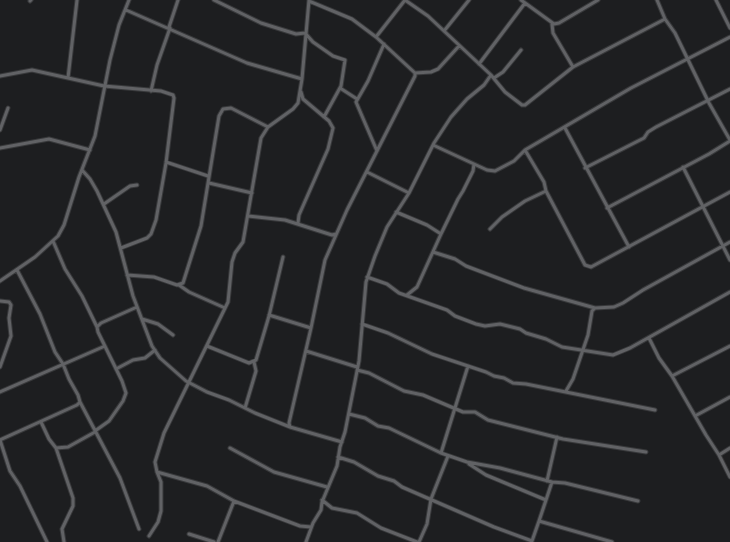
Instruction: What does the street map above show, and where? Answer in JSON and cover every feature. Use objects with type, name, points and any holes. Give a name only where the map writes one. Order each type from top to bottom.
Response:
[{"type":"street","points":[[68,78],[76,0]]},
{"type":"street","points":[[0,281],[35,258],[52,241],[64,225],[95,136],[104,86],[119,25],[129,0]]},
{"type":"street","points":[[151,91],[157,65],[178,0]]},
{"type":"street","points":[[214,0],[261,23],[296,34],[305,33]]},
{"type":"street","points":[[149,536],[162,512],[163,491],[155,462],[164,433],[228,302],[233,257],[243,242],[259,144],[263,133],[268,127],[296,106],[301,98],[309,0],[352,19],[376,37],[415,73],[430,72],[438,69],[459,46]]},
{"type":"street","points":[[376,37],[407,0],[428,16],[493,77],[505,92],[516,101],[525,105],[573,67],[665,19]]},
{"type":"street","points":[[444,31],[469,0]]},
{"type":"street","points":[[479,64],[523,1],[552,23],[559,23],[598,0]]},
{"type":"street","points":[[607,208],[730,141],[675,33],[665,19],[657,0]]},
{"type":"street","points":[[716,0],[730,28]]},
{"type":"street","points":[[126,10],[248,63],[302,78]]},
{"type":"street","points":[[552,23],[553,33],[573,67]]},
{"type":"street","points":[[305,33],[333,56],[345,60],[340,88],[324,117]]},
{"type":"street","points":[[434,145],[487,170],[495,171],[514,161],[525,150],[631,88],[730,37]]},
{"type":"street","points":[[378,151],[356,104],[357,98],[368,81],[384,44]]},
{"type":"street","points":[[306,542],[311,527],[320,513],[322,500],[336,466],[349,414],[357,368],[367,277],[387,227],[409,193],[451,117],[467,99],[493,77],[503,72],[521,50]]},
{"type":"street","points":[[0,76],[28,70],[104,86],[168,92],[174,96],[158,214],[151,234],[143,240],[121,248]]},
{"type":"street","points":[[288,425],[306,351],[323,265],[334,236],[378,151],[415,73]]},
{"type":"street","points":[[340,88],[357,98]]},
{"type":"street","points":[[585,168],[644,138],[648,132],[656,127],[730,89]]},
{"type":"street","points":[[298,223],[299,215],[319,171],[333,130],[332,125],[324,117],[301,98]]},
{"type":"street","points":[[0,130],[0,124],[8,108]]},
{"type":"street","points":[[179,285],[184,282],[201,226],[216,125],[219,116],[223,109],[236,109],[268,127]]},
{"type":"street","points":[[565,128],[629,247]]},
{"type":"street","points":[[0,148],[49,139],[90,150]]},
{"type":"street","points":[[525,150],[544,182],[546,191],[587,266],[591,267],[730,192]]},
{"type":"street","points":[[166,162],[208,176]]},
{"type":"street","points":[[406,295],[417,286],[440,234],[464,191],[474,164]]},
{"type":"street","points":[[683,167],[730,260]]},
{"type":"street","points":[[82,170],[104,204],[116,232],[137,308],[155,350],[163,361],[189,383],[207,392],[230,400],[267,419],[342,442]]},
{"type":"street","points":[[367,172],[409,193]]},
{"type":"street","points":[[208,183],[252,193]]},
{"type":"street","points":[[104,204],[130,186],[137,185]]},
{"type":"street","points":[[490,229],[502,217],[525,200],[546,191]]},
{"type":"street","points":[[396,212],[427,225],[440,234]]},
{"type":"street","points":[[248,216],[298,223],[334,236]]},
{"type":"street","points":[[52,241],[98,327],[126,390],[125,397],[109,421],[68,447],[56,448]]},
{"type":"street","points":[[433,252],[455,259],[466,266],[524,288],[596,308],[614,307],[623,303],[730,242]]},
{"type":"street","points":[[245,408],[256,371],[254,362],[258,356],[270,314],[283,257]]},
{"type":"street","points":[[17,270],[40,314],[55,352],[63,364],[69,380],[120,478],[140,529]]},
{"type":"street","points":[[128,275],[154,277],[179,285],[189,292],[224,308]]},
{"type":"street","points":[[367,277],[386,284],[399,293],[447,310],[455,316],[476,324],[485,326],[500,324],[562,347],[615,355],[730,292]]},
{"type":"street","points":[[0,301],[8,302],[11,305],[8,318],[11,336],[0,367]]},
{"type":"street","points":[[98,327],[101,323],[137,308]]},
{"type":"street","points":[[566,391],[573,380],[588,334],[591,313],[596,308]]},
{"type":"street","points":[[270,314],[311,328]]},
{"type":"street","points":[[142,319],[158,324],[173,335]]},
{"type":"street","points":[[362,324],[388,333],[432,354],[504,378],[513,383],[524,383],[655,410]]},
{"type":"street","points":[[649,338],[659,358],[672,376],[694,416],[719,455],[730,477]]},
{"type":"street","points":[[0,392],[105,346]]},
{"type":"street","points":[[207,346],[249,363],[254,362]]},
{"type":"street","points":[[672,376],[730,346]]},
{"type":"street","points":[[116,369],[133,360],[145,358],[155,350]]},
{"type":"street","points":[[306,351],[357,368],[404,390],[423,395],[463,412],[475,412],[488,420],[557,436],[646,452]]},
{"type":"street","points":[[441,453],[468,366]]},
{"type":"street","points":[[694,416],[730,397]]},
{"type":"street","points":[[47,542],[20,486],[10,471],[0,440],[80,402]]},
{"type":"street","points":[[349,414],[365,418],[378,426],[389,428],[441,453],[467,462],[638,501]]},
{"type":"street","points":[[40,422],[56,448],[73,502],[71,512],[62,529],[64,542]]},
{"type":"street","points":[[547,481],[557,436]]},
{"type":"street","points":[[230,448],[274,472],[327,487]]},
{"type":"street","points":[[719,455],[730,448]]},
{"type":"street","points":[[322,500],[332,508],[356,513],[381,528],[418,542],[427,524],[431,499],[448,456]]},
{"type":"street","points":[[338,457],[354,462],[402,488],[532,541],[552,482]]},
{"type":"street","points":[[467,462],[486,475],[546,500]]},
{"type":"street","points":[[157,472],[207,486],[234,501],[300,526],[311,527]]},
{"type":"street","points":[[218,542],[234,501]]},
{"type":"street","points":[[539,521],[612,542]]},
{"type":"street","points":[[189,534],[214,542]]}]
